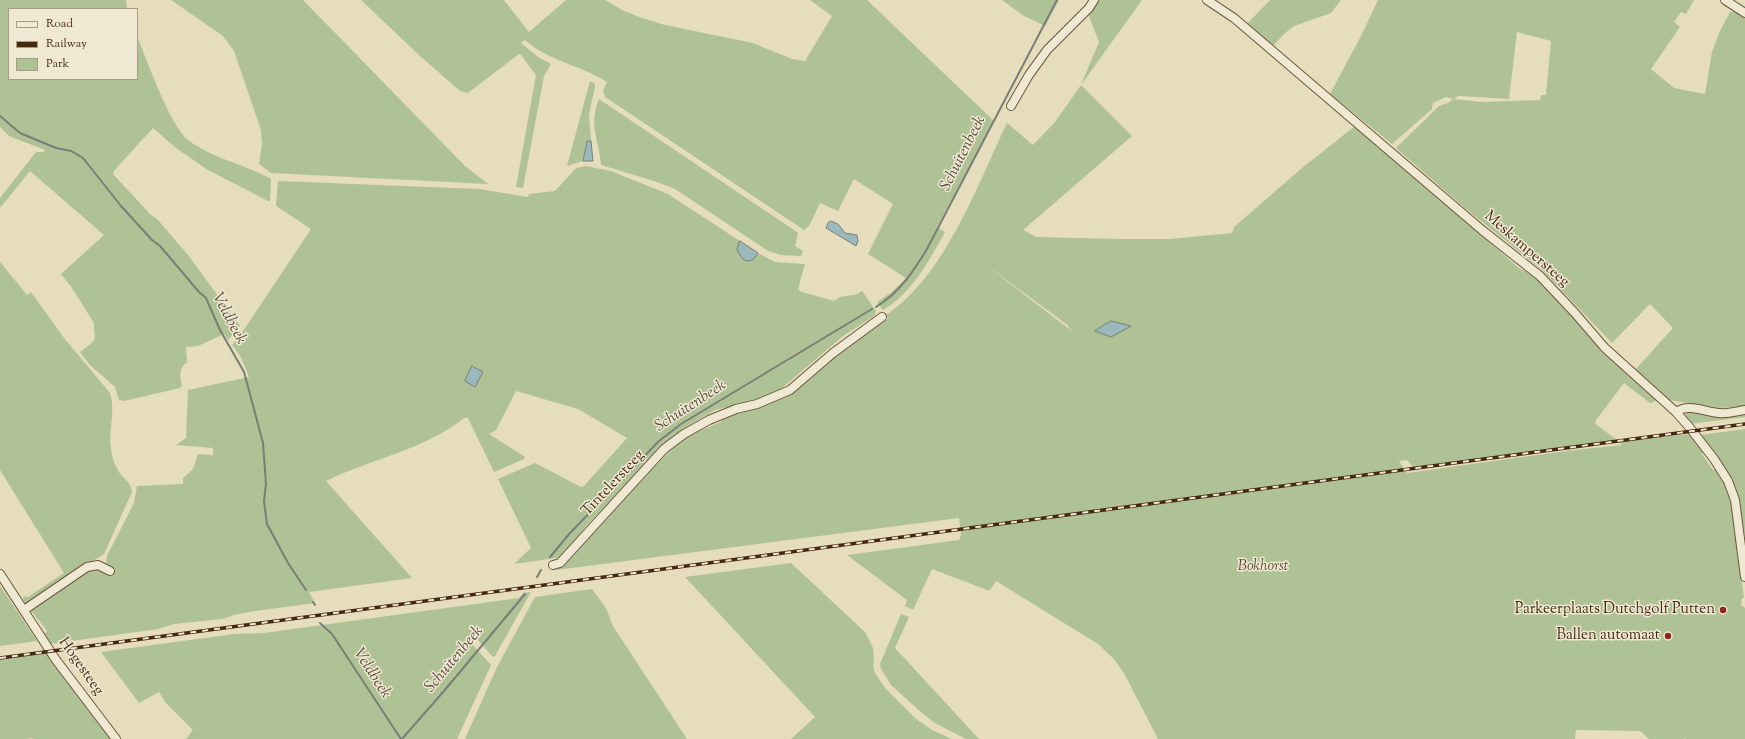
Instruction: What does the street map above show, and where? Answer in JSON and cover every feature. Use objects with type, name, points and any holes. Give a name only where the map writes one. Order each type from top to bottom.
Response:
[{"type":"street","points":[[1011,106],[1036,64],[1047,50],[1089,8],[1094,0]]},
{"type":"street","name":"Meskampersteeg","points":[[1207,0],[1234,18],[1482,230],[1540,276],[1605,348],[1676,412],[1714,459],[1731,488],[1735,500],[1745,577]]},
{"type":"street","points":[[1726,0],[1745,13]]},
{"type":"street","name":"Tintelersteeg","points":[[553,565],[560,563],[664,449],[684,434],[736,409],[757,404],[790,390],[833,353],[882,317]]},
{"type":"street","points":[[1676,412],[1682,409],[1690,408],[1720,413],[1745,410]]},
{"type":"street","points":[[24,610],[87,568],[100,566],[110,571]]},
{"type":"street","name":"Hogesteeg","points":[[0,574],[56,660],[116,739]]},
{"type":"green space","points":[[0,0],[126,0],[127,8],[8,8],[8,80],[138,80],[138,38],[167,107],[181,132],[188,140],[218,157],[251,169],[271,179],[270,201],[268,201],[208,170],[176,148],[153,128],[113,172],[113,174],[150,214],[158,220],[188,255],[240,326],[228,340],[224,334],[198,346],[186,347],[187,362],[181,370],[180,376],[182,386],[180,388],[124,401],[119,400],[115,387],[90,365],[80,352],[93,341],[95,337],[94,323],[72,288],[61,274],[104,235],[30,171],[0,208],[0,198],[36,152],[43,152],[45,150],[9,136],[0,127]]},
{"type":"green space","points":[[171,0],[303,0],[465,166],[488,184],[271,173],[259,164],[262,144],[261,130],[234,51],[223,36]]},
{"type":"green space","points":[[361,0],[504,0],[529,32],[566,0],[605,0],[622,10],[642,18],[665,25],[753,43],[792,59],[805,61],[832,16],[810,0],[867,0],[994,121],[937,227],[945,232],[933,254],[919,276],[903,295],[883,310],[877,302],[892,292],[906,278],[868,254],[893,204],[854,179],[838,211],[820,203],[809,226],[804,230],[605,97],[603,91],[607,82],[597,76],[544,53],[525,40],[521,43],[538,57],[551,64],[544,76],[523,188],[516,187],[536,75],[521,55],[519,54],[468,93],[460,91],[420,56]]},
{"type":"green space","points":[[1002,0],[1059,0],[1045,26],[1024,16]]},
{"type":"green space","points":[[1098,0],[1142,0],[1081,85],[1099,42],[1088,14]]},
{"type":"green space","points":[[1270,0],[1341,0],[1331,13],[1294,26],[1273,46],[1247,24]]},
{"type":"green space","points":[[1378,0],[1694,0],[1686,14],[1681,12],[1674,22],[1680,27],[1651,69],[1674,88],[1705,94],[1712,52],[1719,33],[1730,12],[1737,11],[1745,16],[1745,406],[1720,408],[1669,400],[1635,370],[1673,328],[1650,304],[1612,343],[1541,269],[1466,209],[1396,148],[1439,106],[1448,103],[1453,99],[1446,97],[1433,103],[1432,109],[1392,144],[1330,94],[1361,36]],"holes":[[[1517,32],[1551,41],[1546,95],[1541,95],[1540,100],[1482,102],[1454,99],[1458,96],[1509,99]]]},
{"type":"green space","points":[[590,81],[595,84],[589,114],[591,141],[587,142],[583,161],[567,166]]},
{"type":"green space","name":"Bokhorst","points":[[1081,85],[1132,136],[1023,230],[1036,237],[1170,239],[1232,233],[1234,227],[1302,168],[1355,126],[1519,268],[1532,275],[1549,289],[1657,400],[1650,403],[1624,383],[1595,423],[1618,441],[1691,434],[1704,452],[1702,454],[1725,484],[1731,502],[1744,598],[1742,598],[1741,605],[1745,608],[1745,739],[1649,739],[1640,731],[1576,730],[1575,739],[1158,739],[1124,673],[1114,659],[1098,644],[996,581],[990,590],[987,590],[932,569],[913,610],[905,606],[907,600],[847,555],[959,540],[961,535],[959,518],[556,570],[582,540],[678,443],[694,433],[721,422],[721,419],[739,412],[766,405],[786,394],[879,320],[882,322],[888,319],[886,315],[907,298],[926,277],[942,254],[971,201],[1007,123],[1033,145],[1055,122]],"holes":[[[986,265],[1069,326],[1068,327],[1073,332]],[[1618,441],[1622,445],[1566,451],[1407,473],[1399,461],[1407,460],[1414,468]]]},
{"type":"green space","points":[[599,99],[797,232],[795,246],[803,251],[801,256],[781,255],[768,251],[675,189],[601,165],[594,125],[594,117]]},
{"type":"green space","points":[[586,166],[611,171],[668,194],[740,241],[739,254],[746,261],[753,260],[758,253],[775,262],[805,264],[798,289],[802,292],[834,301],[841,297],[862,291],[876,311],[874,316],[843,336],[781,389],[758,400],[715,410],[674,435],[586,526],[562,557],[514,564],[531,548],[498,479],[535,463],[581,487],[584,486],[627,438],[578,409],[516,391],[496,430],[489,434],[525,457],[524,459],[494,472],[468,418],[464,418],[448,429],[415,446],[343,473],[326,481],[412,578],[309,592],[315,603],[255,611],[234,615],[223,619],[174,624],[158,629],[50,644],[43,634],[47,631],[30,609],[86,570],[102,568],[106,564],[107,556],[134,503],[137,486],[183,484],[183,478],[193,469],[198,454],[213,455],[213,448],[176,445],[186,438],[188,390],[249,377],[241,357],[232,345],[243,331],[311,229],[276,206],[278,181],[479,189],[528,197],[529,194],[555,191],[576,168]]},
{"type":"green space","points":[[0,262],[27,295],[31,292],[64,338],[110,393],[112,400],[110,442],[112,455],[118,470],[129,483],[132,492],[104,554],[26,604],[24,603],[23,596],[28,597],[64,573],[0,470]]},
{"type":"green space","points":[[1689,411],[1745,414],[1745,417],[1690,424],[1685,416]]},
{"type":"green space","points":[[1745,429],[1745,538],[1738,495],[1700,435]]},
{"type":"green space","points":[[791,563],[865,632],[873,648],[873,666],[875,673],[886,689],[915,718],[932,730],[952,739],[791,739],[815,717],[685,577]]},
{"type":"green space","points":[[0,586],[35,638],[37,641],[0,646]]},
{"type":"green space","points":[[592,589],[606,608],[613,626],[687,739],[465,739],[497,667],[535,597]]},
{"type":"green space","points":[[531,592],[495,656],[493,657],[475,637],[471,643],[491,665],[457,739],[186,739],[193,730],[165,702],[159,692],[139,703],[101,652],[234,634],[264,633],[519,598],[523,593]]},
{"type":"green space","points":[[901,614],[909,617],[895,648],[979,739],[966,739],[935,723],[891,685],[881,669],[880,664]]},
{"type":"green space","points":[[45,652],[110,739],[0,739],[0,658]]},
{"type":"water","points":[[591,141],[593,161],[583,161],[587,142]]},
{"type":"water","points":[[831,221],[838,224],[845,233],[857,235],[858,241],[856,246],[826,228],[828,223]]},
{"type":"water","points":[[740,241],[758,253],[753,260],[746,261],[742,258],[737,250]]},
{"type":"water","points":[[1111,321],[1131,326],[1111,337],[1095,331]]},
{"type":"water","points":[[472,366],[483,372],[475,387],[465,381]]},
{"type":"waterway","name":"Schuitenbeek","points":[[876,307],[899,288],[911,274],[927,249],[1057,0]]},
{"type":"waterway","name":"Veldbeek","points":[[0,116],[20,133],[56,148],[71,151],[83,158],[121,206],[152,240],[160,246],[199,292],[206,298],[220,330],[244,372],[263,443],[266,484],[264,501],[267,524],[288,563],[306,590]]},
{"type":"waterway","name":"Schuitenbeek","points":[[550,557],[570,533],[659,441],[681,424],[872,309]]},
{"type":"waterway","name":"Schuitenbeek","points":[[537,577],[541,570]]},
{"type":"waterway","name":"Schuitenbeek","points":[[402,739],[525,594]]},
{"type":"waterway","name":"Veldbeek","points":[[320,623],[332,634],[401,739]]},
{"type":"railway","points":[[0,658],[1745,424]]},
{"type":"place","name":"Parkeerplaats Dutchgolf Putten","points":[[1723,610]]},
{"type":"place","name":"Ballen automaat","points":[[1668,636]]}]
